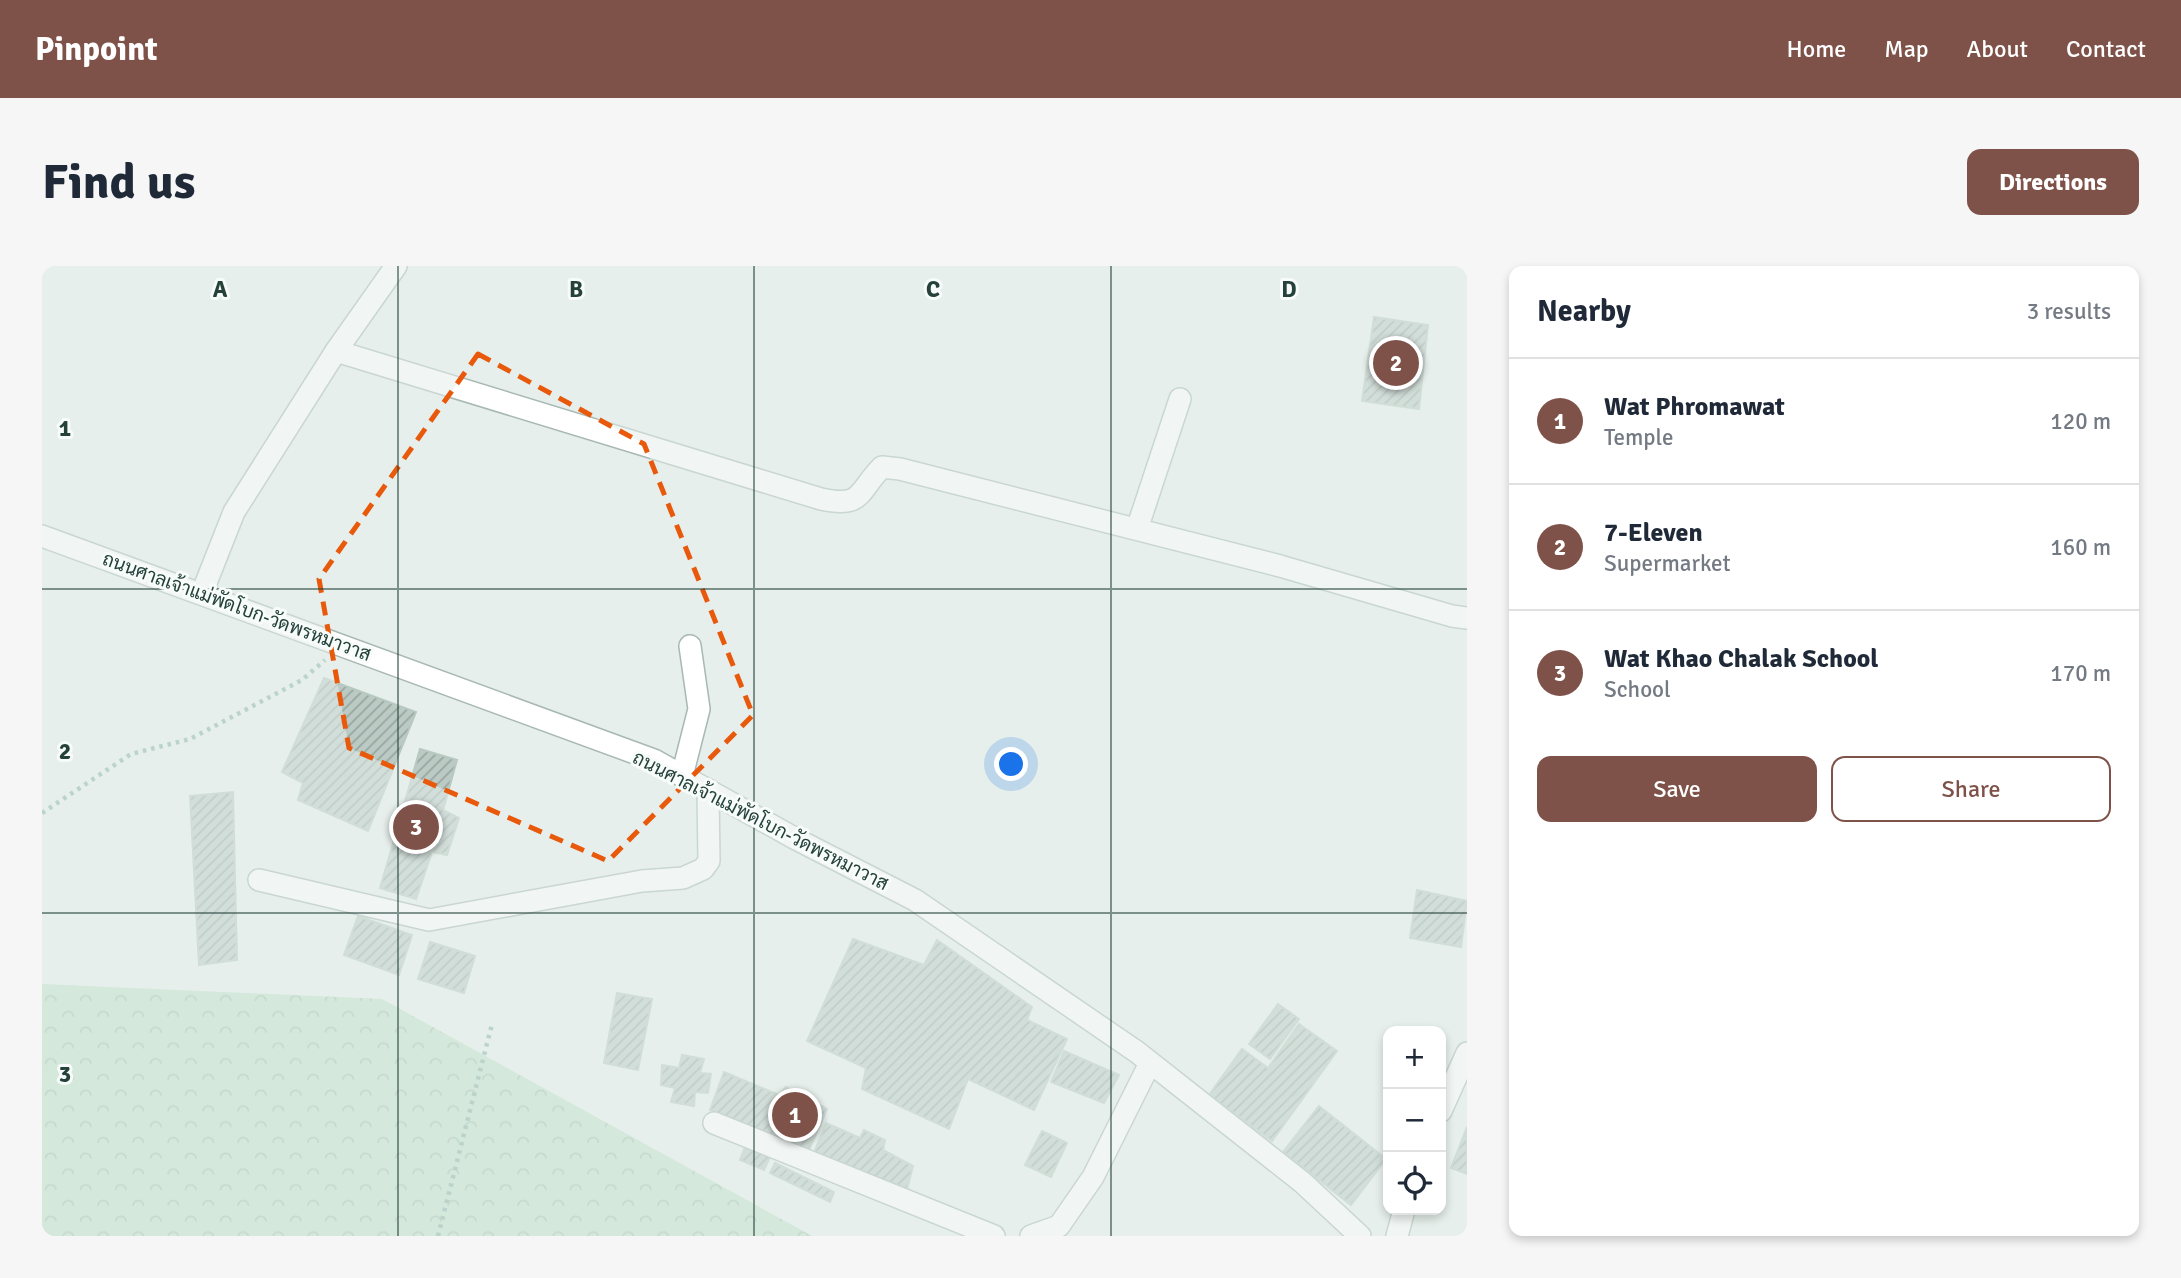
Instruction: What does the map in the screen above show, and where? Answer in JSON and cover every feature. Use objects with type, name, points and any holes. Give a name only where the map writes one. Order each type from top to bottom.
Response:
[{"type":"street","points":[[202,593],[234,512],[336,351],[396,266]]},
{"type":"street","points":[[336,351],[821,499],[854,501],[862,496],[882,467],[1137,529],[1467,618]]},
{"type":"street","points":[[1137,529],[1180,399]]},
{"type":"street","name":"ถนนศาลเจ้าแม่พัดโบก-วัดพรหมาวาส","points":[[42,536],[654,760],[915,900],[1150,1063],[1302,1182],[1360,1236]]},
{"type":"street","points":[[682,776],[699,709],[690,646]]},
{"type":"street","points":[[259,880],[429,920],[642,881],[684,878],[703,869],[709,861],[708,790]]},
{"type":"street","points":[[1446,1100],[1467,1053]]},
{"type":"street","points":[[1031,1236],[1059,1226],[1086,1187],[1150,1063]]},
{"type":"street","points":[[714,1123],[994,1236]]},
{"type":"street","points":[[1397,1236],[1403,1215]]},
{"type":"path","points":[[42,813],[131,754],[190,739],[264,702],[302,680],[344,645]]},
{"type":"path","points":[[438,1236],[492,1024]]},
{"type":"highlighted area","points":[[478,354],[644,444],[753,715],[608,861],[349,748],[319,579]]},
{"type":"green space","points":[[42,984],[382,999],[812,1236],[42,1236]]},
{"type":"building","points":[[1374,317],[1428,325],[1419,409],[1362,401]]},
{"type":"building","points":[[324,678],[416,712],[368,831],[298,800],[303,783],[282,772]]},
{"type":"building","points":[[420,749],[457,760],[443,810],[459,818],[447,855],[432,852],[416,899],[380,888]]},
{"type":"building","points":[[233,792],[237,960],[199,965],[190,796]]},
{"type":"building","points":[[1417,890],[1467,901],[1461,947],[1410,938]]},
{"type":"building","points":[[358,916],[412,935],[399,975],[344,955]]},
{"type":"building","points":[[853,939],[924,965],[937,940],[1032,1007],[1027,1020],[1067,1039],[1034,1110],[968,1079],[949,1129],[862,1089],[866,1068],[807,1041]]},
{"type":"building","points":[[430,942],[475,956],[464,993],[418,979]]},
{"type":"building","points":[[617,993],[652,999],[638,1070],[604,1063]]},
{"type":"building","points":[[1278,1004],[1299,1019],[1270,1059],[1249,1044]]},
{"type":"building","points":[[1299,1024],[1337,1051],[1272,1141],[1209,1095],[1242,1049],[1268,1068]]},
{"type":"building","points":[[1064,1051],[1119,1075],[1104,1103],[1051,1082]]},
{"type":"building","points":[[682,1055],[704,1059],[700,1073],[711,1074],[708,1093],[695,1092],[694,1106],[671,1102],[675,1088],[661,1085],[662,1065],[679,1068]]},
{"type":"building","points":[[724,1072],[779,1095],[786,1087],[827,1109],[806,1157],[710,1110]]},
{"type":"building","points":[[1319,1106],[1383,1157],[1383,1163],[1351,1205],[1283,1152]]},
{"type":"building","points":[[826,1123],[860,1138],[864,1130],[885,1140],[883,1150],[913,1166],[904,1201],[812,1158]]},
{"type":"building","points":[[1467,1127],[1467,1174],[1451,1168]]},
{"type":"building","points":[[1042,1131],[1067,1143],[1051,1177],[1025,1165]]},
{"type":"building","points":[[745,1147],[770,1157],[764,1170],[740,1160]]},
{"type":"building","points":[[775,1163],[834,1192],[830,1202],[770,1173]]},
{"type":"place","name":"7-Eleven","points":[[1396,363]]},
{"type":"place","name":"Wat Khao Chalak School","points":[[416,827]]},
{"type":"place","name":"Wat Phromawat","points":[[795,1115]]}]
